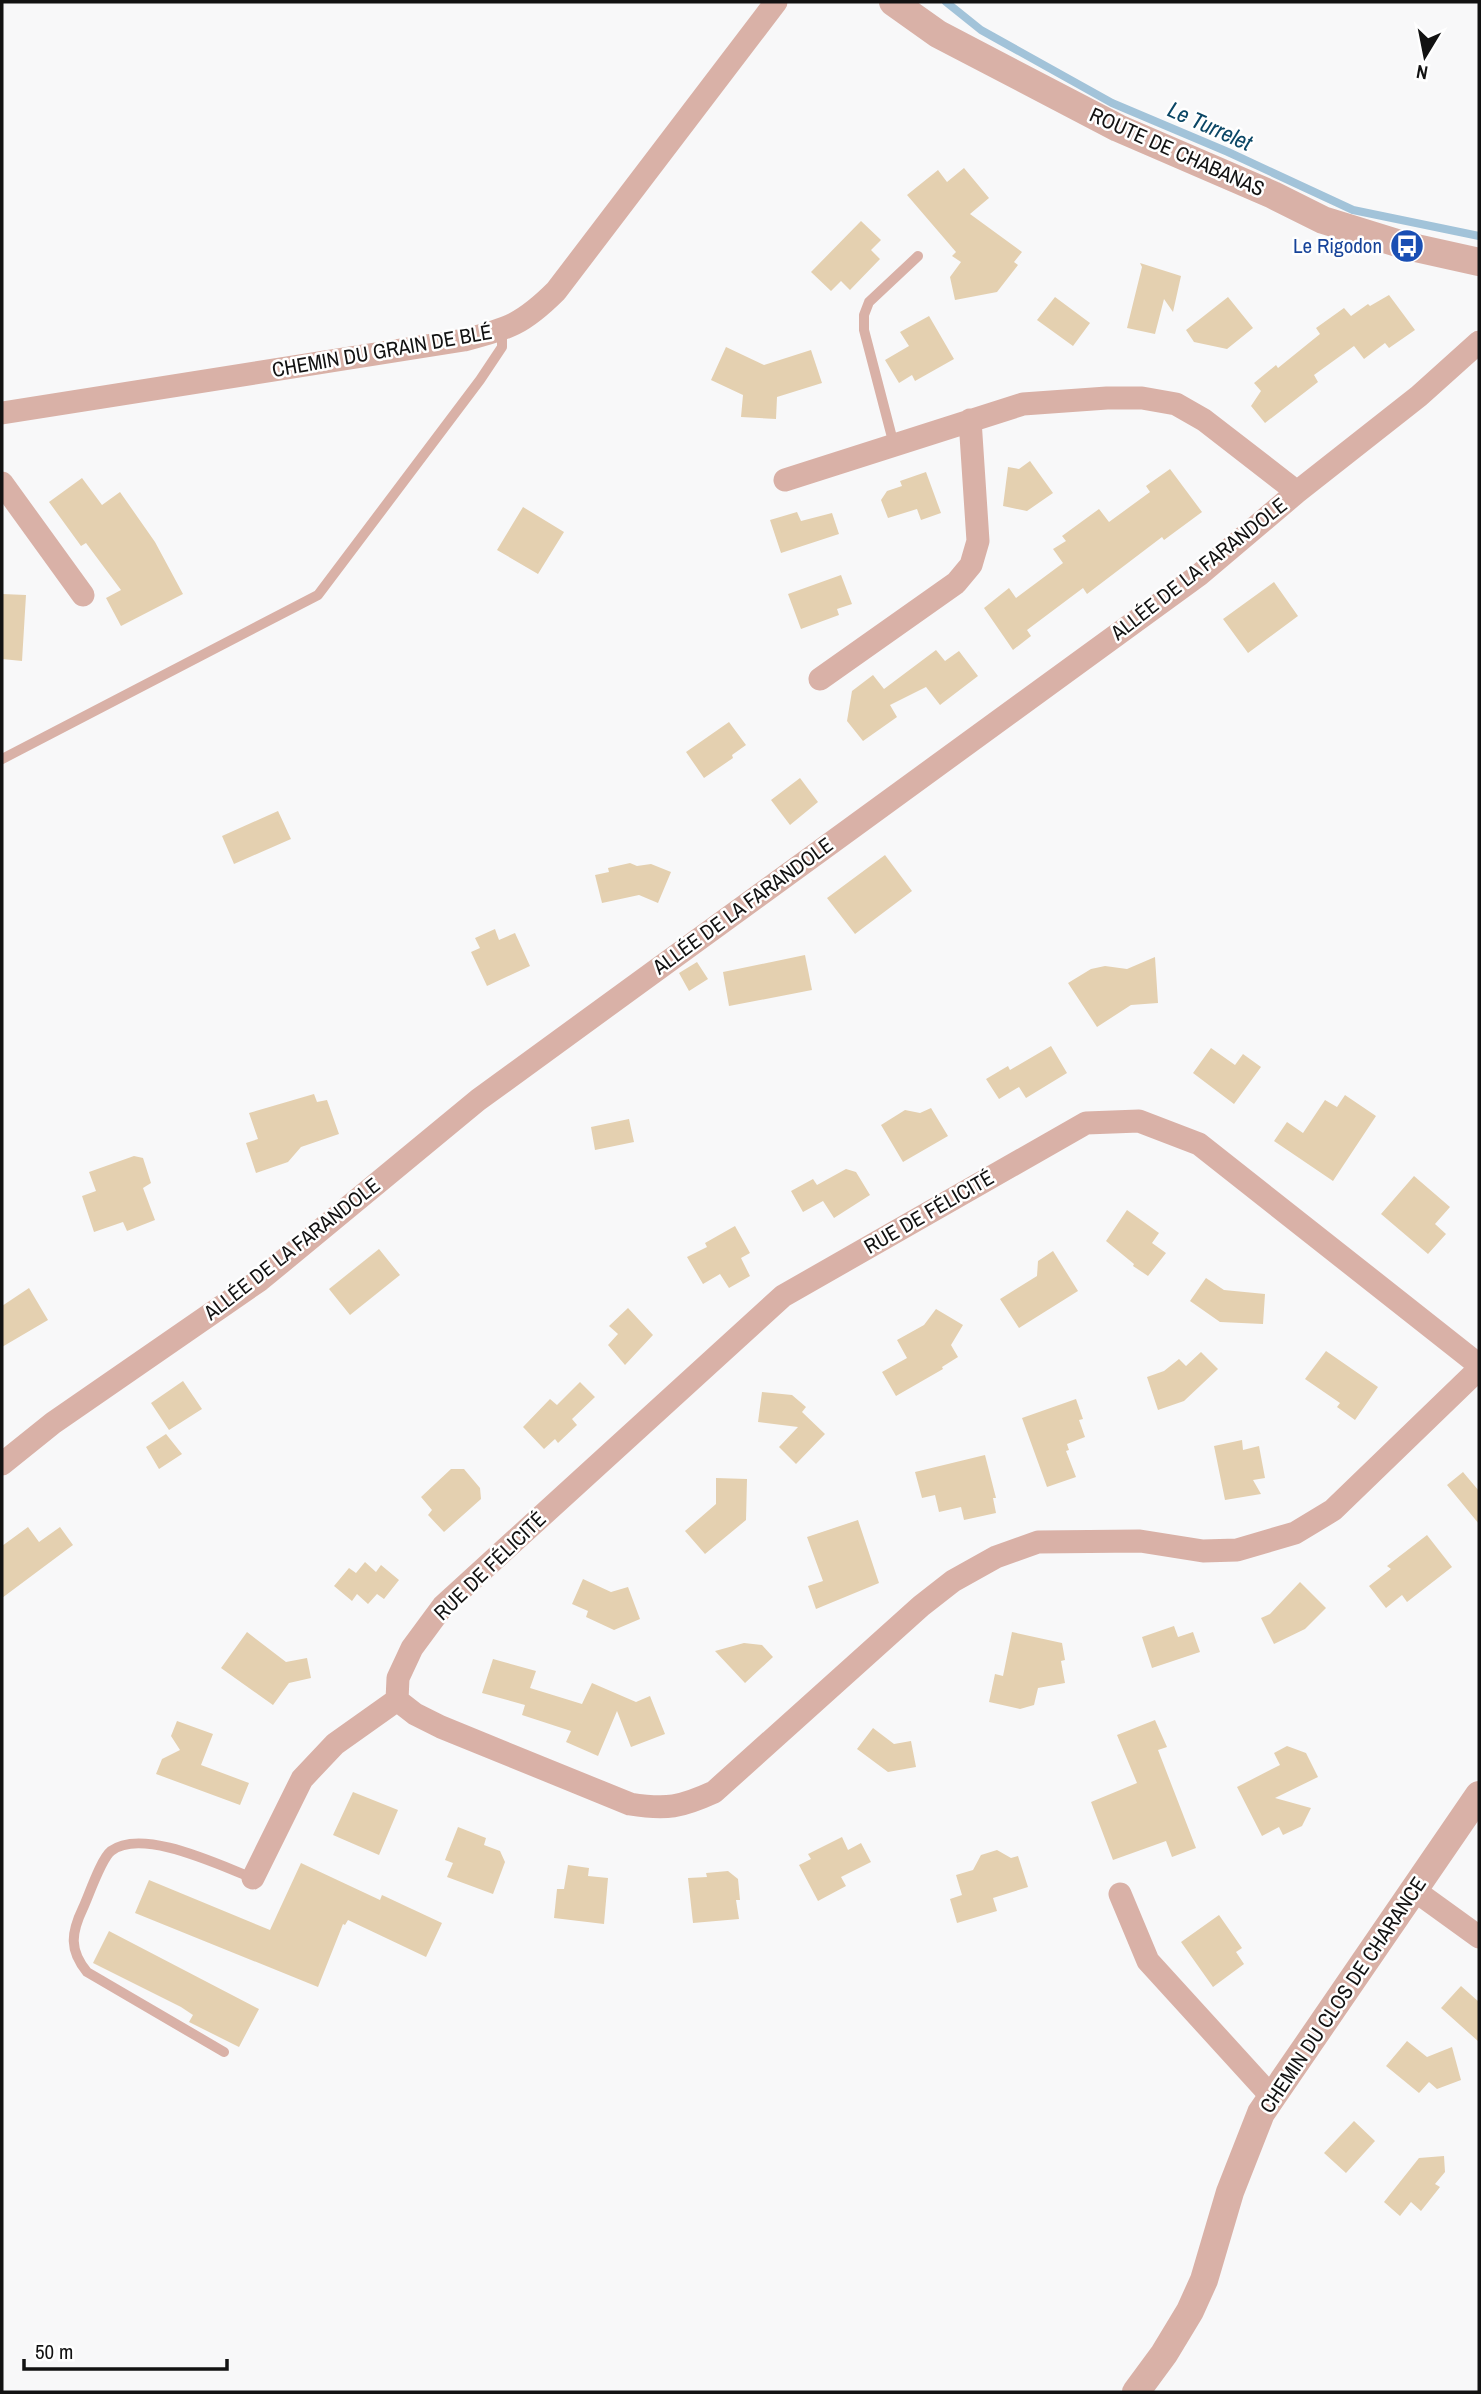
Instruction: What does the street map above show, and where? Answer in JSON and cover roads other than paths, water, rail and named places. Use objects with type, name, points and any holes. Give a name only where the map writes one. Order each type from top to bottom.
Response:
[{"type":"street","name":"CHEMIN DU GRAIN DE BLÉ","points":[[2,413],[464,340],[502,331],[533,313],[556,291],[776,2]]},
{"type":"street","name":"ROUTE DE CHABANAS","points":[[893,2],[938,34],[1118,128],[1273,194],[1323,220],[1368,236],[1479,262]]},
{"type":"street","name":"ALLÉE DE LA FARANDOLE","points":[[2,1464],[53,1423],[260,1280],[478,1100],[1199,575],[1297,492],[1419,396],[1479,342]]},
{"type":"street","points":[[785,480],[1024,404],[1142,398],[1176,404],[1204,420],[1297,492]]},
{"type":"street","points":[[820,679],[956,583],[971,565],[978,541],[970,420]]},
{"type":"street","points":[[2,483],[83,595]]},
{"type":"street","name":"RUE DE FÉLICITÉ","points":[[1139,1121],[1199,1144],[1479,1367],[1333,1510],[1295,1533],[1237,1550],[1203,1550],[1140,1541],[1038,1542],[996,1557],[953,1581],[921,1606],[714,1791],[685,1805],[654,1808],[630,1804],[441,1727],[415,1714],[397,1700],[398,1678],[412,1648],[443,1606],[783,1296],[1086,1123],[1139,1121]]},
{"type":"street","points":[[253,1878],[302,1779],[335,1744],[397,1700]]},
{"type":"street","name":"CHEMIN DU CLOS DE CHARANCE","points":[[1136,2392],[1164,2354],[1190,2311],[1204,2280],[1241,2160],[1261,2113],[1479,1794]]},
{"type":"street","points":[[1414,1890],[1479,1937]]},
{"type":"street","points":[[1120,1894],[1148,1961],[1272,2097]]},
{"type":"lane","points":[[894,444],[864,330],[864,315],[869,302],[918,256]]},
{"type":"lane","points":[[2,759],[318,595],[480,380],[502,347],[502,331]]},
{"type":"lane","points":[[224,2052],[87,1972],[79,1962],[72,1944],[76,1922],[108,1852],[121,1845],[141,1843],[171,1849],[253,1878]]},
{"type":"waterway","name":"Le Turrelet","points":[[946,2],[981,30],[1112,103],[1228,152],[1353,210],[1479,236]]},
{"type":"place","name":"Le Rigodon","points":[[1407,246]]}]
